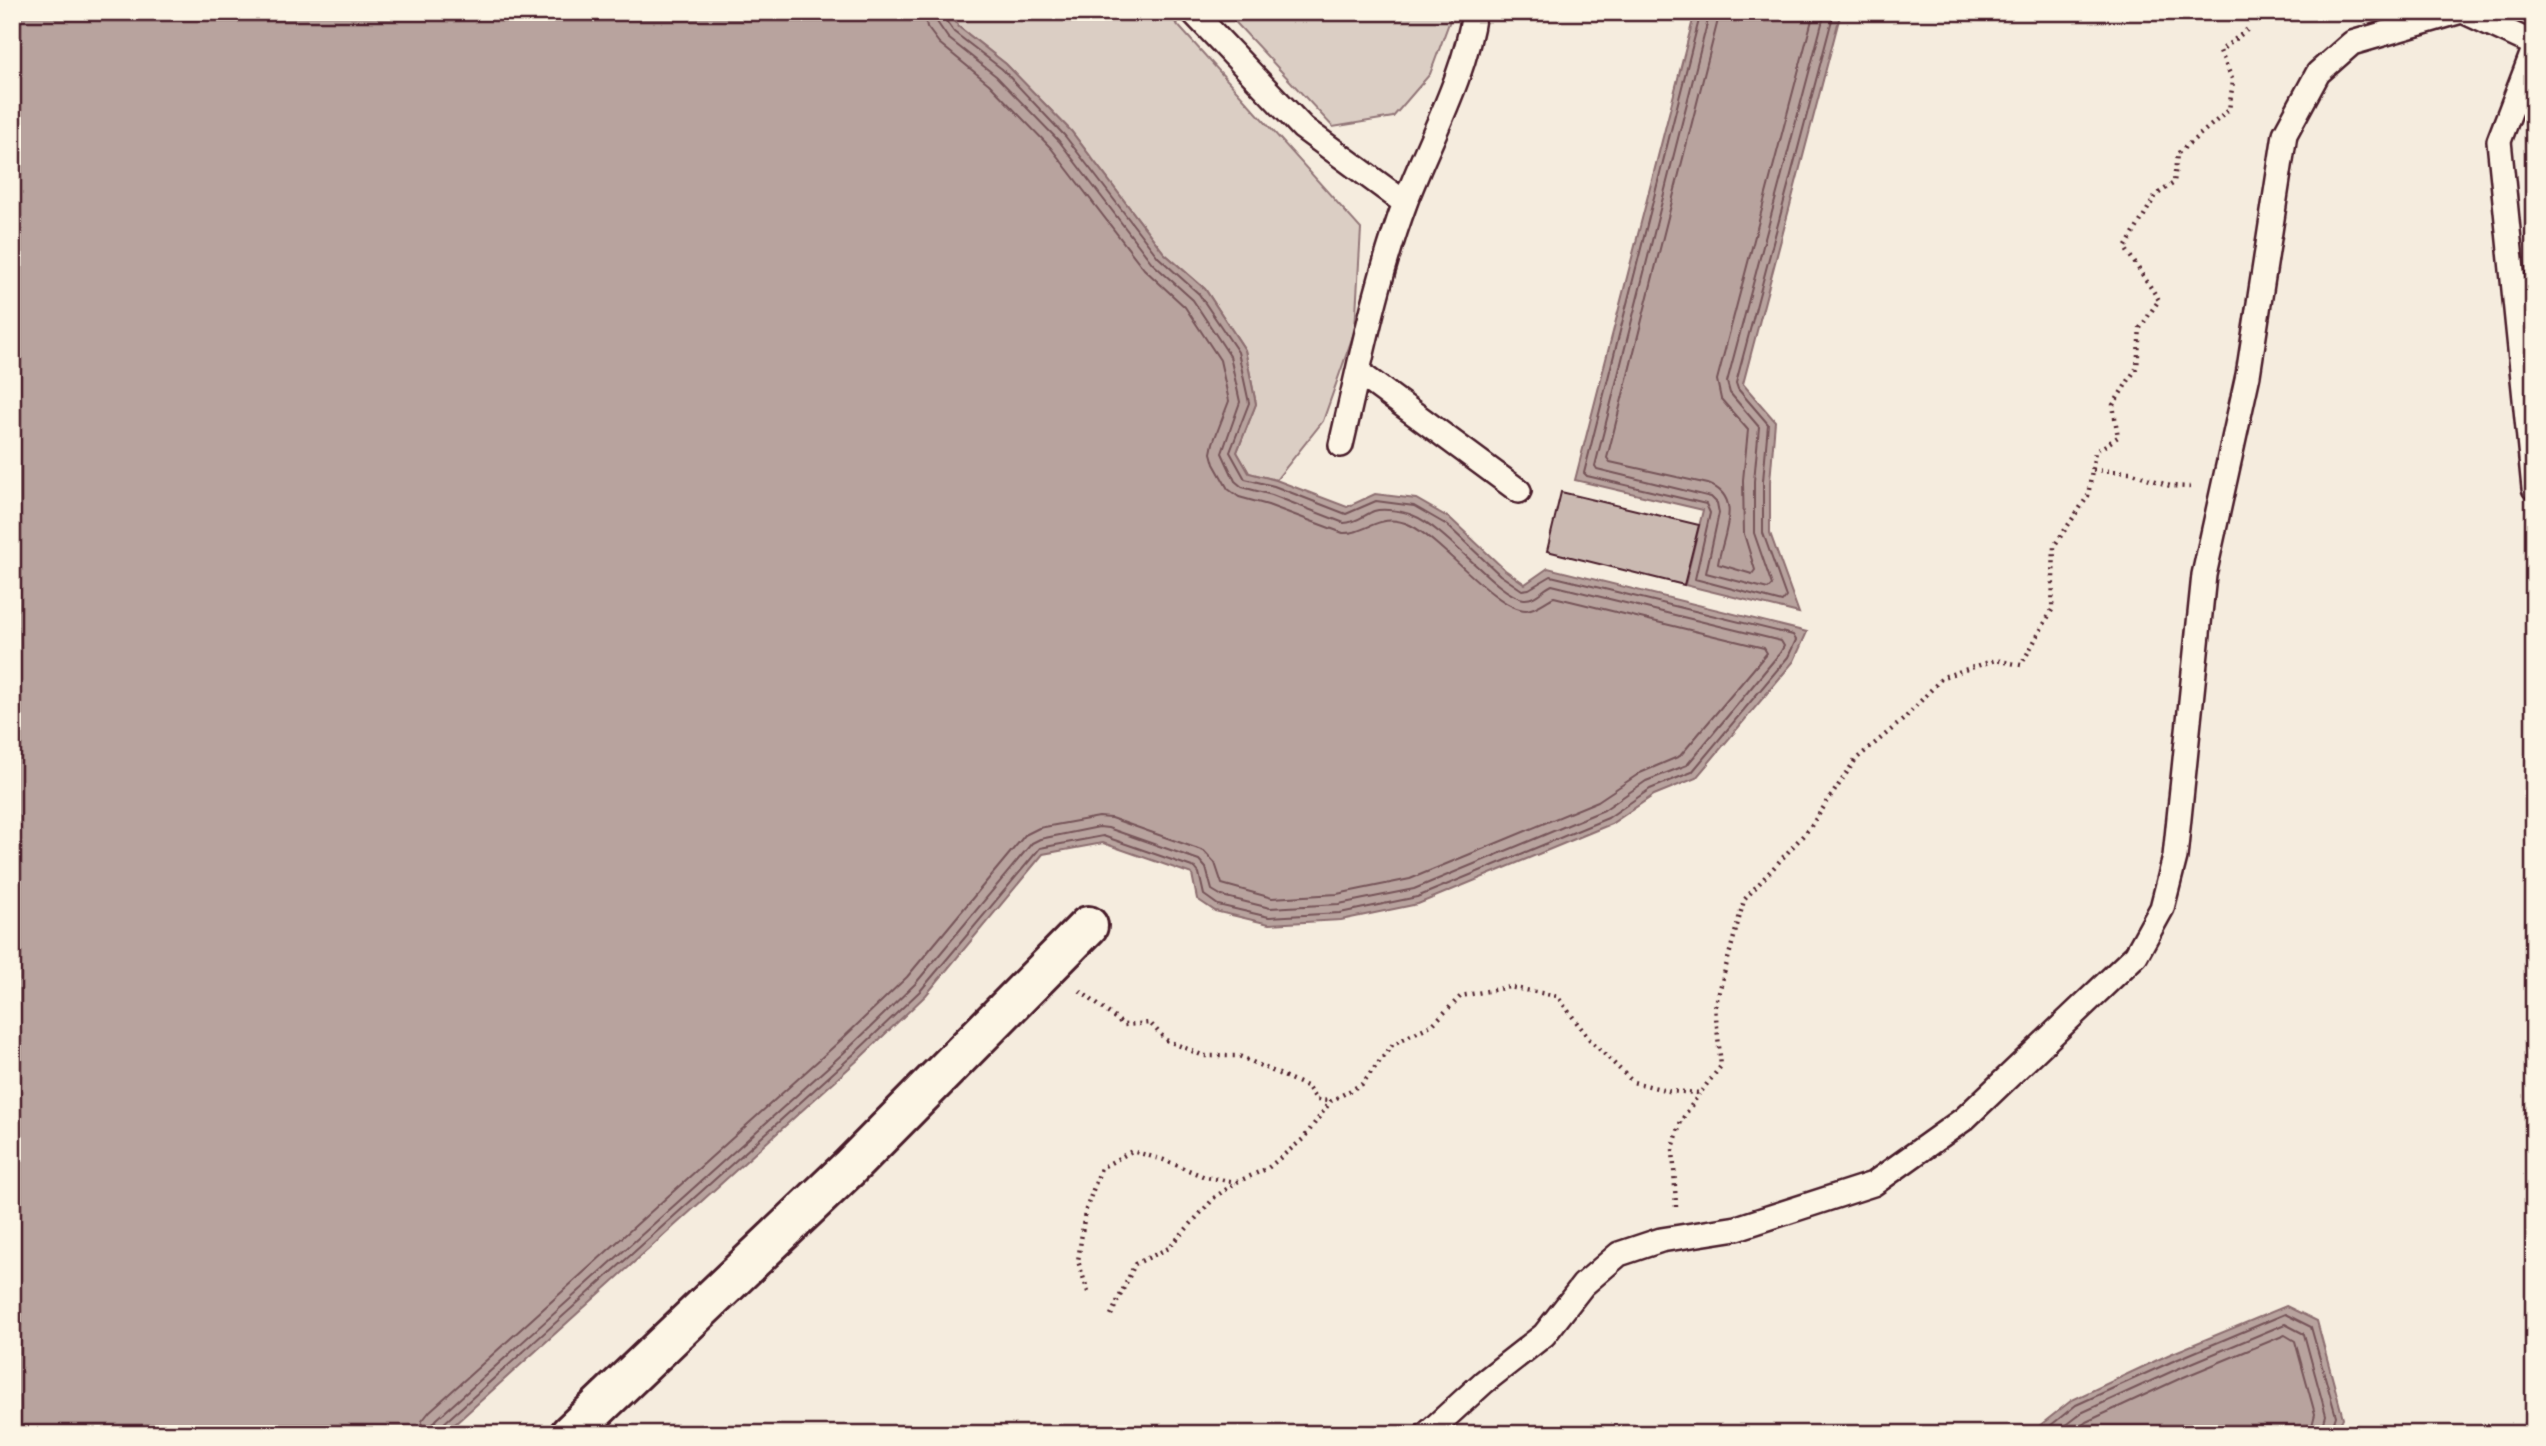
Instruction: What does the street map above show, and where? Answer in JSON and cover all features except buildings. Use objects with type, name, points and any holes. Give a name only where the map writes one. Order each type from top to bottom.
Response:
[{"type":"street","points":[[570,1434],[849,1168],[1088,926]]},
{"type":"lane","points":[[1193,12],[1303,128],[1405,203]]},
{"type":"lane","points":[[1341,445],[1385,263],[1405,203],[1470,42],[1474,12]]},
{"type":"lane","points":[[1427,1434],[1484,1382],[1544,1335],[1583,1286],[1619,1254],[1661,1240],[1737,1228],[1873,1184],[1964,1119],[2136,955],[2162,908],[2175,857],[2204,575],[2248,375],[2285,134],[2318,73],[2353,43],[2458,12]]},
{"type":"lane","points":[[2465,12],[2534,46],[2499,141],[2534,488]]},
{"type":"lane","points":[[1358,372],[1519,491]]},
{"type":"path","points":[[1661,1240],[1677,1220],[1673,1148],[1681,1121],[1721,1066],[1715,1007],[1744,900],[1809,829],[1856,759],[1904,719],[1943,677],[1995,660],[2021,665],[2052,610],[2054,546],[2088,496],[2095,452],[2118,437],[2113,405],[2137,367],[2140,328],[2160,300],[2125,248],[2156,195],[2174,183],[2177,154],[2230,110],[2233,81],[2220,51],[2248,29]]},
{"type":"path","points":[[2093,470],[2130,472],[2170,485],[2223,489]]},
{"type":"path","points":[[1049,967],[1124,1025],[1150,1023],[1166,1040],[1204,1056],[1239,1056],[1308,1087],[1317,1100],[1331,1101]]},
{"type":"path","points":[[1111,1315],[1135,1264],[1168,1248],[1215,1196],[1237,1182],[1268,1168],[1303,1139],[1331,1101],[1362,1084],[1393,1044],[1433,1024],[1461,996],[1509,987],[1557,996],[1590,1040],[1633,1082],[1669,1091],[1700,1093]]},
{"type":"path","points":[[1088,1292],[1078,1261],[1085,1212],[1101,1168],[1132,1151],[1164,1160],[1205,1177],[1237,1182]]},
{"type":"shaded area","points":[[949,12],[1166,12],[1361,229],[1355,330],[1323,421],[1276,480],[1249,473],[1237,452],[1256,404],[1245,350],[1205,289],[1164,253],[1071,131],[1006,64],[959,27]]},
{"type":"shaded area","points":[[1226,12],[1453,12],[1430,74],[1393,117],[1333,127]]},
{"type":"water","points":[[12,12],[949,12],[959,27],[1006,64],[1071,131],[1164,253],[1205,289],[1245,350],[1256,404],[1237,452],[1249,473],[1276,480],[1347,507],[1375,494],[1416,499],[1451,519],[1505,570],[1525,584],[1548,568],[1807,632],[1794,661],[1696,778],[1654,795],[1611,824],[1418,904],[1341,920],[1269,924],[1215,911],[1197,899],[1192,874],[1103,843],[1043,854],[926,995],[859,1059],[444,1434],[12,1434]]},
{"type":"water","points":[[1695,12],[1841,12],[1743,384],[1775,421],[1770,482],[1770,533],[1799,613],[1685,585],[1703,510],[1575,480]]},
{"type":"water","points":[[2286,1306],[2317,1321],[2343,1418],[2335,1434],[2029,1434],[2072,1400],[2168,1355]]}]
